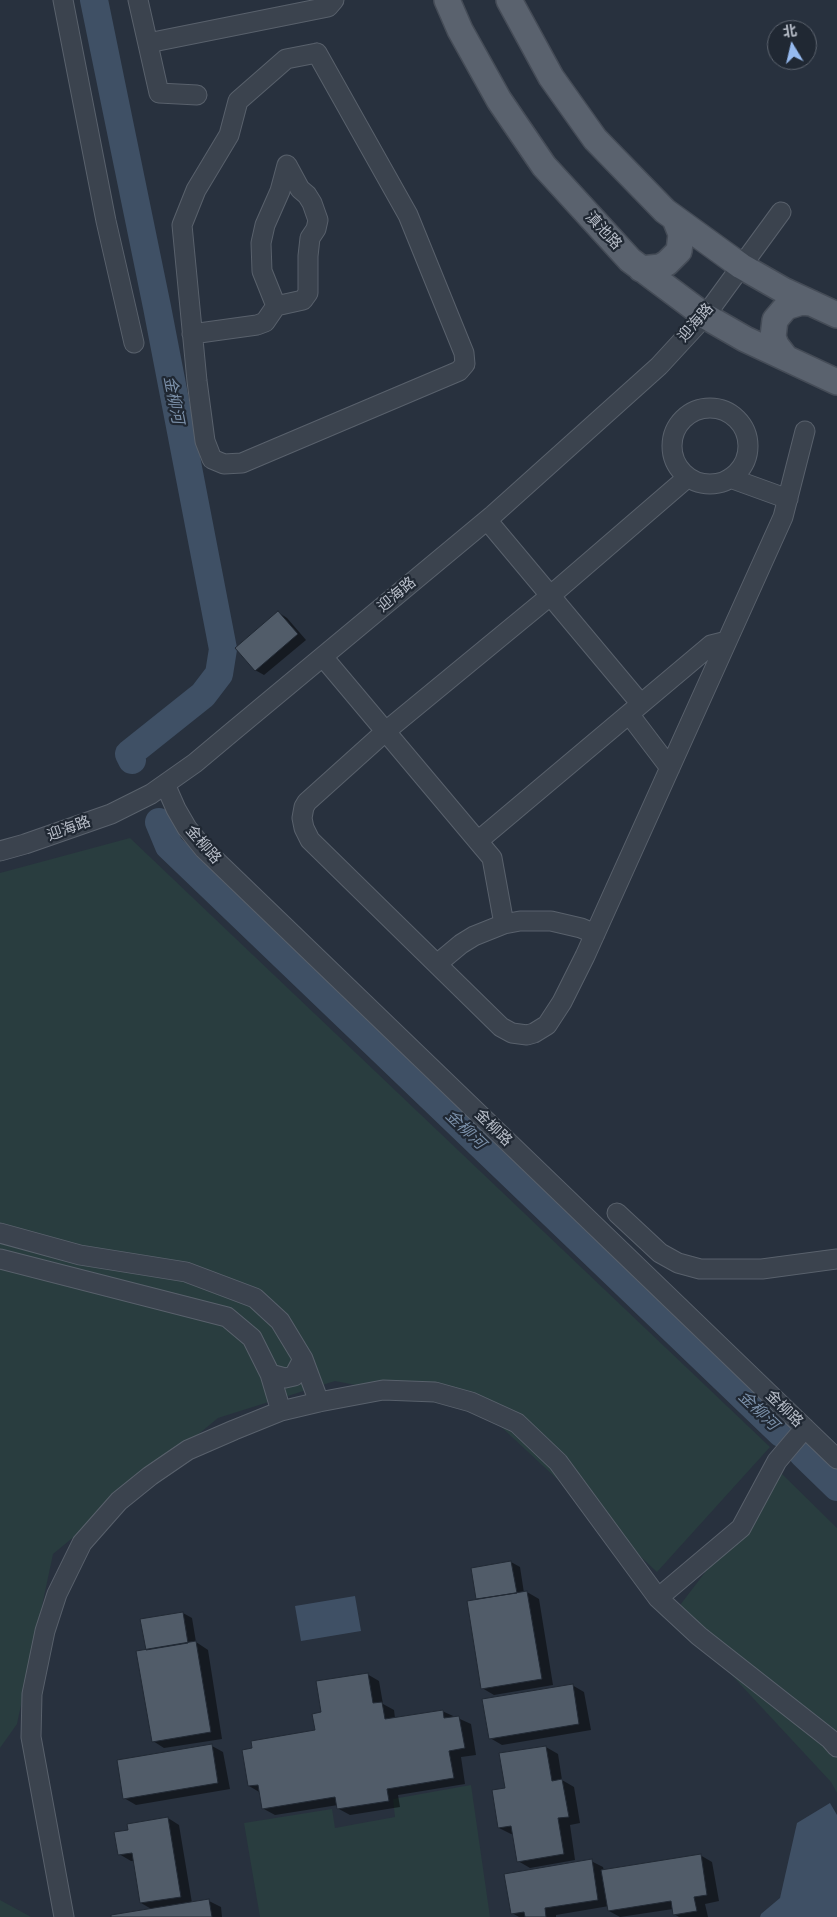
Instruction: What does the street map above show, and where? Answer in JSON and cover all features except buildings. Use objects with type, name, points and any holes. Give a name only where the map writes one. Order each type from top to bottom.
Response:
[{"type":"main road","name":"滇池路","points":[[447,0],[460,30],[499,100],[544,166],[630,260],[705,316],[745,339],[837,382]]},
{"type":"main road","points":[[509,0],[551,77],[595,139],[665,212],[741,266],[784,290],[837,315]]},
{"type":"main road","points":[[642,269],[660,267],[679,251],[682,234],[675,219]]},
{"type":"main road","points":[[786,358],[776,345],[773,337],[775,320],[786,307],[794,304],[811,303]]},
{"type":"street","points":[[63,0],[106,221],[134,343]]},
{"type":"street","points":[[138,0],[159,93],[197,95]]},
{"type":"street","points":[[148,44],[328,7],[334,0]]},
{"type":"street","points":[[317,53],[408,215],[464,353],[465,364],[459,371],[251,460],[242,463],[224,464],[212,459],[205,441],[192,334],[182,225],[196,190],[229,135],[238,101],[286,59],[317,53]]},
{"type":"street","points":[[192,334],[257,325],[265,322],[276,306],[303,300],[308,293],[310,238],[316,229],[318,220],[312,203],[300,189],[287,165],[280,191],[265,225],[261,243],[262,271],[276,306]]},
{"type":"street","name":"迎海路","points":[[0,851],[111,814],[151,794],[232,732],[487,520],[659,366],[705,316],[781,212]]},
{"type":"street","points":[[708,408],[725,412],[740,423],[747,439],[746,457],[737,472],[730,478],[713,484],[688,477],[680,470],[676,462],[672,444],[674,435],[683,420],[690,414],[708,408]]},
{"type":"street","points":[[688,477],[550,596],[386,731],[306,802],[302,813],[304,828],[310,840],[501,1027],[512,1033],[527,1035],[541,1030],[552,1020],[562,1002],[595,934],[783,517],[806,431]]},
{"type":"street","points":[[730,478],[788,498]]},
{"type":"street","points":[[487,520],[550,596],[635,709],[670,768]]},
{"type":"street","points":[[478,842],[711,645],[727,641]]},
{"type":"street","points":[[323,656],[492,858],[504,924]]},
{"type":"street","name":"金柳路","points":[[165,784],[187,828],[204,849],[837,1459]]},
{"type":"street","points":[[437,964],[448,953],[468,940],[489,929],[504,924],[551,921],[581,928],[595,934]]},
{"type":"street","points":[[617,1213],[660,1253],[678,1263],[700,1269],[762,1269],[837,1259]]},
{"type":"street","points":[[0,1233],[80,1255],[186,1272],[255,1298],[280,1321],[303,1359],[319,1402]]},
{"type":"street","points":[[0,1259],[227,1316],[252,1338],[270,1374],[280,1411]]},
{"type":"street","points":[[270,1374],[285,1378],[294,1376],[303,1359]]},
{"type":"street","points":[[64,1917],[31,1737],[32,1694],[45,1631],[56,1594],[82,1543],[119,1501],[150,1476],[188,1450],[280,1411],[319,1402],[383,1390],[435,1392],[471,1402],[517,1423],[558,1462],[658,1598],[699,1636],[830,1739],[837,1747]]},
{"type":"street","points":[[658,1598],[741,1528],[777,1461],[805,1428]]},
{"type":"green space","points":[[130,838],[770,1447],[657,1572],[483,1410],[335,1381],[218,1418],[53,1554],[17,1724],[0,1748],[0,873]]},
{"type":"green space","points":[[781,1473],[837,1528],[837,1793],[831,1782],[674,1613]]},
{"type":"green space","points":[[471,1785],[490,1917],[260,1917],[244,1823],[332,1809],[335,1828],[395,1817],[393,1799]]},
{"type":"green space","points":[[0,1900],[31,1917],[0,1917]]},
{"type":"water","points":[[355,1596],[361,1631],[301,1641],[295,1606]]},
{"type":"water","points":[[830,1803],[837,1815],[837,1917],[760,1917],[780,1898],[797,1823]]},
{"type":"waterway","name":"金柳河","points":[[94,0],[157,307],[223,649],[219,674],[203,695],[129,754],[132,760]]},
{"type":"waterway","name":"金柳河","points":[[159,822],[169,846],[781,1433]]},
{"type":"waterway","name":"金柳河","points":[[803,1454],[837,1487]]}]
